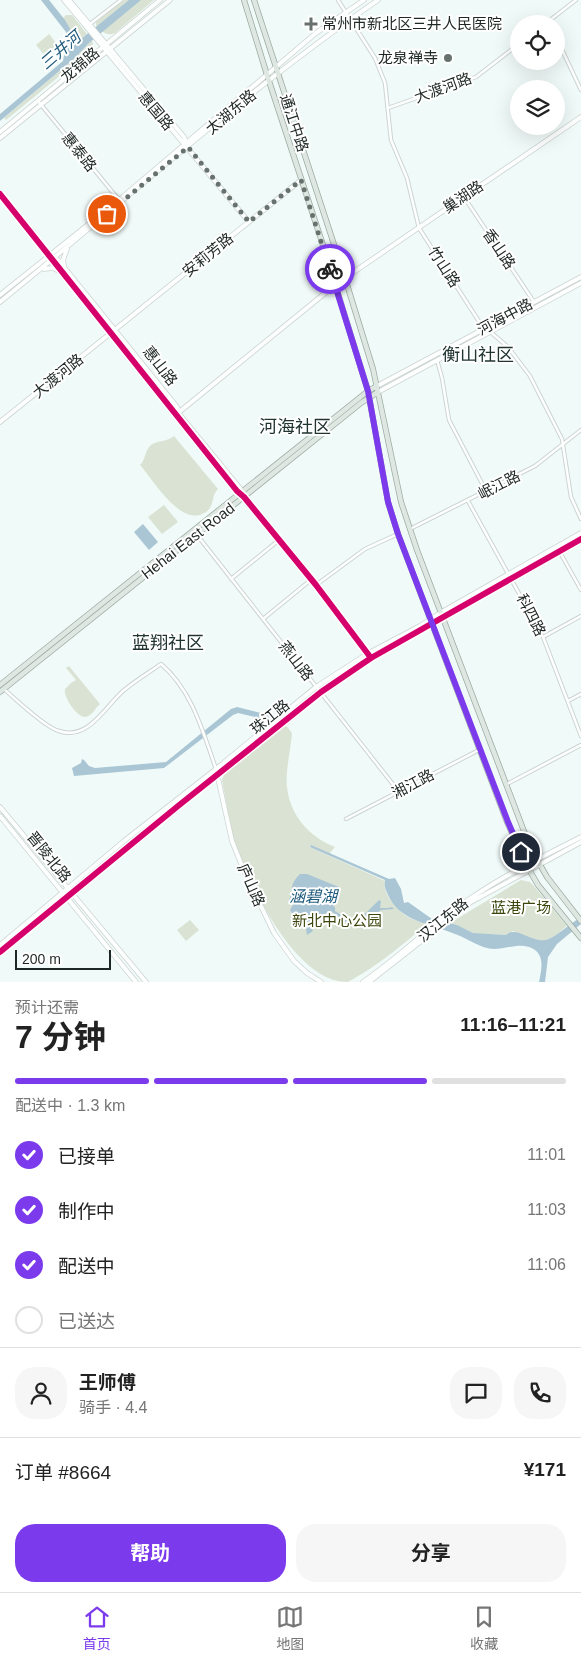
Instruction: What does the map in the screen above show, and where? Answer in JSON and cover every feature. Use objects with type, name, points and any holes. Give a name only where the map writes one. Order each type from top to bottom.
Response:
[{"type":"main road","name":"通江中路","points":[[244,0],[369,397]]},
{"type":"main road","name":"通江中路","points":[[254,0],[345,278],[377,386],[401,502],[410,529],[442,619],[530,847],[557,891],[580,919]]},
{"type":"main road","name":"Hehai East Road","points":[[1,689],[368,391],[377,386]]},
{"type":"main road","name":"Hehai East Road","points":[[242,495],[378,392]]},
{"type":"main road","points":[[369,397],[388,502],[398,534],[508,822],[538,885],[581,938]]},
{"type":"street","points":[[64,0],[91,28]]},
{"type":"street","points":[[69,0],[91,28]]},
{"type":"street","points":[[91,28],[121,0]]},
{"type":"street","name":"龙锦路","points":[[0,138],[104,45],[160,0]]},
{"type":"street","name":"龙锦路","points":[[0,132],[170,0]]},
{"type":"street","name":"竹山路","points":[[338,0],[375,58],[385,83],[391,140],[407,178],[418,228],[480,323],[508,348],[530,376],[564,444],[571,497],[581,519]]},
{"type":"street","points":[[267,78],[275,66],[316,33],[364,0]]},
{"type":"street","name":"太湖东路","points":[[0,302],[267,78],[278,74],[321,39],[378,0]]},
{"type":"street","points":[[557,15],[576,0]]},
{"type":"street","name":"惠国路","points":[[91,28],[249,222]]},
{"type":"street","name":"大渡河路","points":[[388,108],[476,77],[510,51]]},
{"type":"street","points":[[565,56],[581,90]]},
{"type":"street","name":"惠泰路","points":[[39,102],[120,201]]},
{"type":"street","name":"巢湖路","points":[[345,278],[581,117]]},
{"type":"street","name":"安莉芳路","points":[[115,330],[301,180]]},
{"type":"street","name":"惠山路","points":[[0,194],[111,334],[312,579],[371,658]]},
{"type":"street","name":"香山路","points":[[464,197],[534,302]]},
{"type":"street","name":"太湖东路","points":[[0,295],[68,247],[120,201]]},
{"type":"street","points":[[65,268],[63,260],[68,247]]},
{"type":"street","name":"惠山路","points":[[52,258],[65,268],[115,330],[177,414]]},
{"type":"street","points":[[40,270],[53,268],[61,272]]},
{"type":"street","name":"河海中路","points":[[378,392],[581,277]]},
{"type":"street","name":"河海中路","points":[[377,386],[581,284]]},
{"type":"street","points":[[177,414],[335,285]]},
{"type":"street","name":"大渡河路","points":[[0,422],[115,330]]},
{"type":"street","points":[[436,360],[442,378],[450,420],[486,491]]},
{"type":"street","name":"岷江路","points":[[410,529],[536,466],[581,430]]},
{"type":"street","name":"科四路","points":[[468,500],[543,637],[581,736]]},
{"type":"street","name":"燕山路","points":[[195,533],[398,792]]},
{"type":"street","name":"珠江路","points":[[0,945],[124,841],[316,687],[367,654],[581,533]]},
{"type":"street","points":[[316,585],[365,549],[398,534]]},
{"type":"street","name":"珠江路","points":[[0,952],[321,692],[371,658],[581,539]]},
{"type":"street","points":[[231,579],[280,540]]},
{"type":"street","points":[[557,547],[581,590]]},
{"type":"street","points":[[263,619],[312,579]]},
{"type":"street","points":[[543,637],[581,616]]},
{"type":"street","points":[[1,689],[57,731],[69,733],[80,731],[90,726],[123,692],[160,664],[173,674],[197,715],[216,769]]},
{"type":"street","points":[[568,701],[581,694]]},
{"type":"street","points":[[506,785],[581,745]]},
{"type":"street","name":"湘江路","points":[[346,819],[480,749]]},
{"type":"street","name":"庐山路","points":[[216,769],[232,841],[274,933],[294,962],[321,982]]},
{"type":"street","name":"晋陵北路","points":[[0,807],[146,982]]},
{"type":"street","name":"晋陵北路","points":[[0,816],[136,982]]},
{"type":"street","points":[[530,868],[581,837]]},
{"type":"street","points":[[530,868],[581,842]]},
{"type":"street","name":"汉江东路","points":[[369,982],[444,920],[479,897],[530,868]]},
{"type":"street","name":"汉江东路","points":[[363,982],[432,930]]},
{"type":"green space","points":[[124,0],[154,0],[115,33],[104,33],[96,25],[96,22]]},
{"type":"green space","points":[[66,15],[72,15],[87,34],[81,39],[75,37],[63,18]]},
{"type":"green space","points":[[49,34],[59,47],[46,57],[36,45]]},
{"type":"green space","points":[[92,40],[93,44],[90,51],[6,120],[4,118],[76,57]]},
{"type":"green space","points":[[174,436],[218,489],[214,494],[209,510],[197,516],[178,509],[169,501],[140,465],[151,445]]},
{"type":"green space","points":[[164,505],[178,522],[162,534],[148,517]]},
{"type":"green space","points":[[69,666],[100,704],[88,716],[85,717],[78,714],[66,697],[65,689],[76,680],[66,668]]},
{"type":"green space","name":"新北中心公园","points":[[285,724],[292,733],[287,768],[287,787],[292,807],[302,824],[309,831],[335,847],[329,854],[311,845],[310,847],[385,881],[388,896],[399,910],[408,917],[428,924],[378,964],[347,982],[328,978],[309,966],[276,927],[241,859],[231,828],[222,780],[224,774]]},
{"type":"green space","name":"蓝港广场","points":[[521,880],[530,882],[567,926],[553,937],[542,941],[513,931],[506,935],[480,934],[450,923]]},
{"type":"green space","points":[[190,920],[199,930],[186,941],[177,930]]},
{"type":"water","points":[[41,0],[49,0],[65,20],[75,37],[81,39],[129,0],[141,0],[0,121],[0,114],[63,61],[67,39],[66,32]]},
{"type":"water","points":[[143,524],[158,542],[149,550],[134,532]]},
{"type":"water","points":[[237,707],[273,716],[268,720],[238,713],[233,715],[164,768],[74,776],[72,768],[81,763],[82,759],[89,766],[95,768],[166,762],[231,709]]},
{"type":"water","points":[[311,845],[389,879],[395,878],[401,889],[404,903],[408,902],[432,919],[457,925],[473,933],[506,935],[514,932],[535,939],[545,940],[553,937],[581,917],[581,924],[557,944],[548,957],[545,982],[539,982],[541,961],[535,950],[525,946],[489,949],[408,916],[393,904],[385,889],[385,880],[310,847]]},
{"type":"water","name":"涵碧湖","points":[[300,874],[307,874],[339,887],[333,906],[335,911],[343,916],[355,919],[360,917],[379,900],[381,901],[380,908],[392,907],[394,909],[381,910],[365,922],[353,920],[347,923],[329,911],[321,917],[316,915],[314,924],[311,927],[313,931],[307,935],[306,928],[297,922],[290,910],[294,903],[288,902],[292,885]]},
{"type":"cycle path","points":[[0,194],[237,491],[316,585],[371,658]]},
{"type":"cycle path","points":[[0,952],[321,692],[371,658],[581,539]]},
{"type":"way so far","points":[[107,214],[188,147],[249,222],[301,180],[330,269]]},
{"type":"place","name":"常州市新北区三井人民医院","points":[[311,24]]},
{"type":"place","name":"龙泉禅寺","points":[[448,58]]},
{"type":"district","name":"衡山社区","points":[[478,355]]},
{"type":"district","name":"河海社区","points":[[295,427]]},
{"type":"district","name":"蓝翔社区","points":[[168,643]]},
{"type":"route","points":[[330,269],[368,391],[388,502],[398,534],[493,784],[521,852]]},
{"type":"water label","name":"三井河","points":[[60,50]]}]
